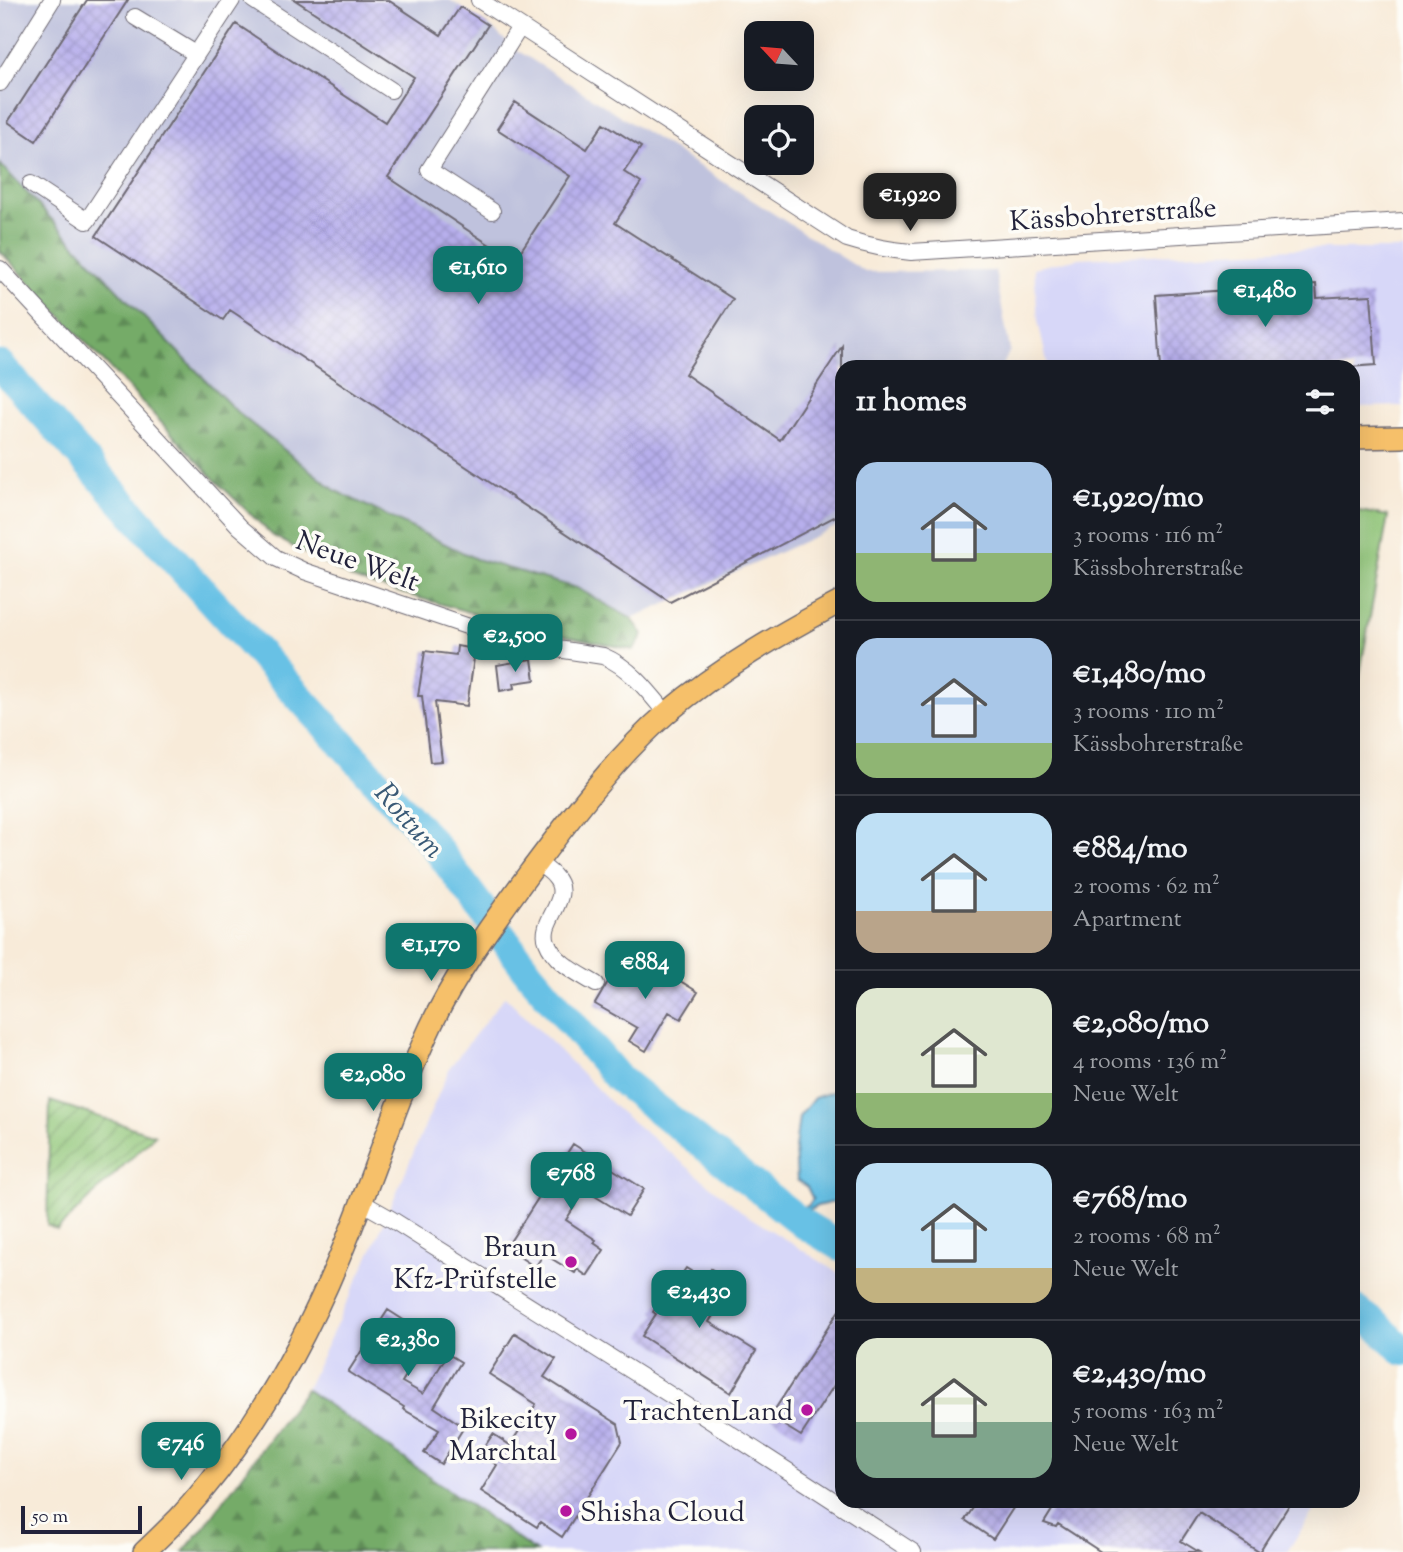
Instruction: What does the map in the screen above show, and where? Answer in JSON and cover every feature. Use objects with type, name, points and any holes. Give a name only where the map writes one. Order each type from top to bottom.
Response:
[{"type":"main road","points":[[1360,438],[1403,437]]},
{"type":"main road","points":[[144,1552],[179,1518],[211,1479],[272,1391],[305,1331],[340,1256],[425,1040],[450,991],[513,895],[590,793],[666,713],[732,665],[835,605]]},
{"type":"street","points":[[0,83],[52,0]]},
{"type":"street","points":[[31,184],[87,221],[232,0]]},
{"type":"street","points":[[253,0],[391,90]]},
{"type":"street","name":"Kässbohrerstraße","points":[[479,0],[847,239],[877,248],[911,252],[951,250],[1403,221]]},
{"type":"street","points":[[135,17],[196,54]]},
{"type":"street","points":[[492,211],[429,170],[520,27]]},
{"type":"street","name":"Neue Welt","points":[[0,269],[240,527],[276,558],[304,572],[493,635],[536,646],[603,656],[626,669],[666,713]]},
{"type":"street","points":[[537,863],[556,877],[561,887],[560,898],[545,936],[547,944],[563,964],[596,984]]},
{"type":"street","points":[[360,1202],[660,1388],[835,1501]]},
{"type":"street","points":[[845,1508],[913,1552]]},
{"type":"shaded area","points":[[0,0],[450,0],[490,26],[512,47],[865,272],[995,271],[1010,350],[1005,360],[835,360],[835,527],[632,619],[577,588],[476,559],[336,491],[238,413],[0,164]]},
{"type":"shaded area","points":[[1294,249],[1403,249],[1403,406],[1360,407],[1360,360],[1046,360],[1038,321],[1034,268],[1079,258]]},
{"type":"shaded area","points":[[505,996],[618,1110],[745,1214],[835,1271],[835,1508],[1315,1508],[1287,1552],[536,1552],[306,1389],[375,1243],[450,1067]]},
{"type":"green space","points":[[0,164],[238,413],[336,491],[476,559],[577,588],[632,619],[643,634],[634,650],[518,626],[356,580],[273,536],[216,481],[0,251]]},
{"type":"green space","points":[[1360,511],[1388,516],[1360,673]]},
{"type":"green space","points":[[50,1101],[155,1135],[57,1230],[47,1225]]},
{"type":"green space","points":[[306,1389],[536,1552],[183,1552]]},
{"type":"water","points":[[835,1091],[835,1202],[817,1206],[795,1217],[787,1211],[808,1206],[813,1199],[807,1187],[797,1180],[795,1148],[799,1117],[814,1098]]},
{"type":"building","points":[[87,0],[128,0],[36,141],[8,122]]},
{"type":"building","points":[[295,0],[388,0],[441,35],[460,7],[488,25],[388,177],[514,261],[570,176],[497,129],[515,102],[587,149],[604,123],[641,147],[624,172],[641,183],[615,223],[733,299],[685,374],[780,440],[842,346],[842,360],[835,360],[835,517],[670,602],[230,310],[223,320],[96,236],[236,24],[385,122],[414,77]]},
{"type":"building","points":[[1316,284],[1317,298],[1371,295],[1376,365],[1360,366],[1360,360],[1160,360],[1156,295]]},
{"type":"building","points":[[457,646],[473,649],[467,706],[435,702],[442,761],[430,762],[422,696],[418,696],[425,651],[456,655]]},
{"type":"building","points":[[532,659],[535,680],[514,683],[515,688],[500,691],[497,665]]},
{"type":"building","points":[[619,963],[651,982],[659,968],[698,992],[681,1019],[669,1012],[646,1051],[629,1041],[637,1028],[595,1004]]},
{"type":"building","points":[[573,1144],[644,1189],[627,1216],[585,1190],[566,1220],[596,1240],[594,1243],[604,1250],[587,1276],[577,1269],[575,1273],[544,1254],[535,1267],[506,1248]]},
{"type":"building","points":[[686,1268],[705,1280],[711,1269],[733,1283],[709,1322],[756,1351],[731,1393],[642,1336],[656,1314],[653,1312],[661,1299],[664,1301]]},
{"type":"building","points":[[388,1310],[430,1337],[402,1382],[423,1394],[448,1354],[461,1362],[434,1407],[464,1427],[441,1464],[424,1453],[439,1430],[348,1372]]},
{"type":"building","points":[[835,1317],[835,1384],[801,1436],[770,1417]]},
{"type":"building","points":[[515,1333],[556,1359],[544,1377],[618,1424],[622,1442],[562,1537],[540,1522],[537,1527],[481,1491],[497,1465],[480,1454],[483,1449],[493,1434],[510,1445],[536,1404],[489,1374]]},
{"type":"building","points":[[973,1508],[1013,1508],[993,1539],[965,1520]]},
{"type":"building","points":[[1053,1508],[1287,1508],[1259,1552],[1199,1513],[1181,1541],[1199,1552],[1101,1552],[1058,1524],[1056,1527],[1044,1523]]},
{"type":"waterway","name":"Rottum","points":[[0,365],[431,841],[530,974],[618,1078],[802,1223],[835,1243]]},
{"type":"waterway","name":"Rottum","points":[[1360,1313],[1379,1327],[1403,1351]]},
{"type":"place","name":"Braun Kfz-Prüfstelle","points":[[571,1262]]},
{"type":"place","name":"TrachtenLand","points":[[807,1410]]},
{"type":"place","name":"Bikecity Marchtal","points":[[571,1434]]},
{"type":"place","name":"Shisha Cloud","points":[[566,1511]]}]
